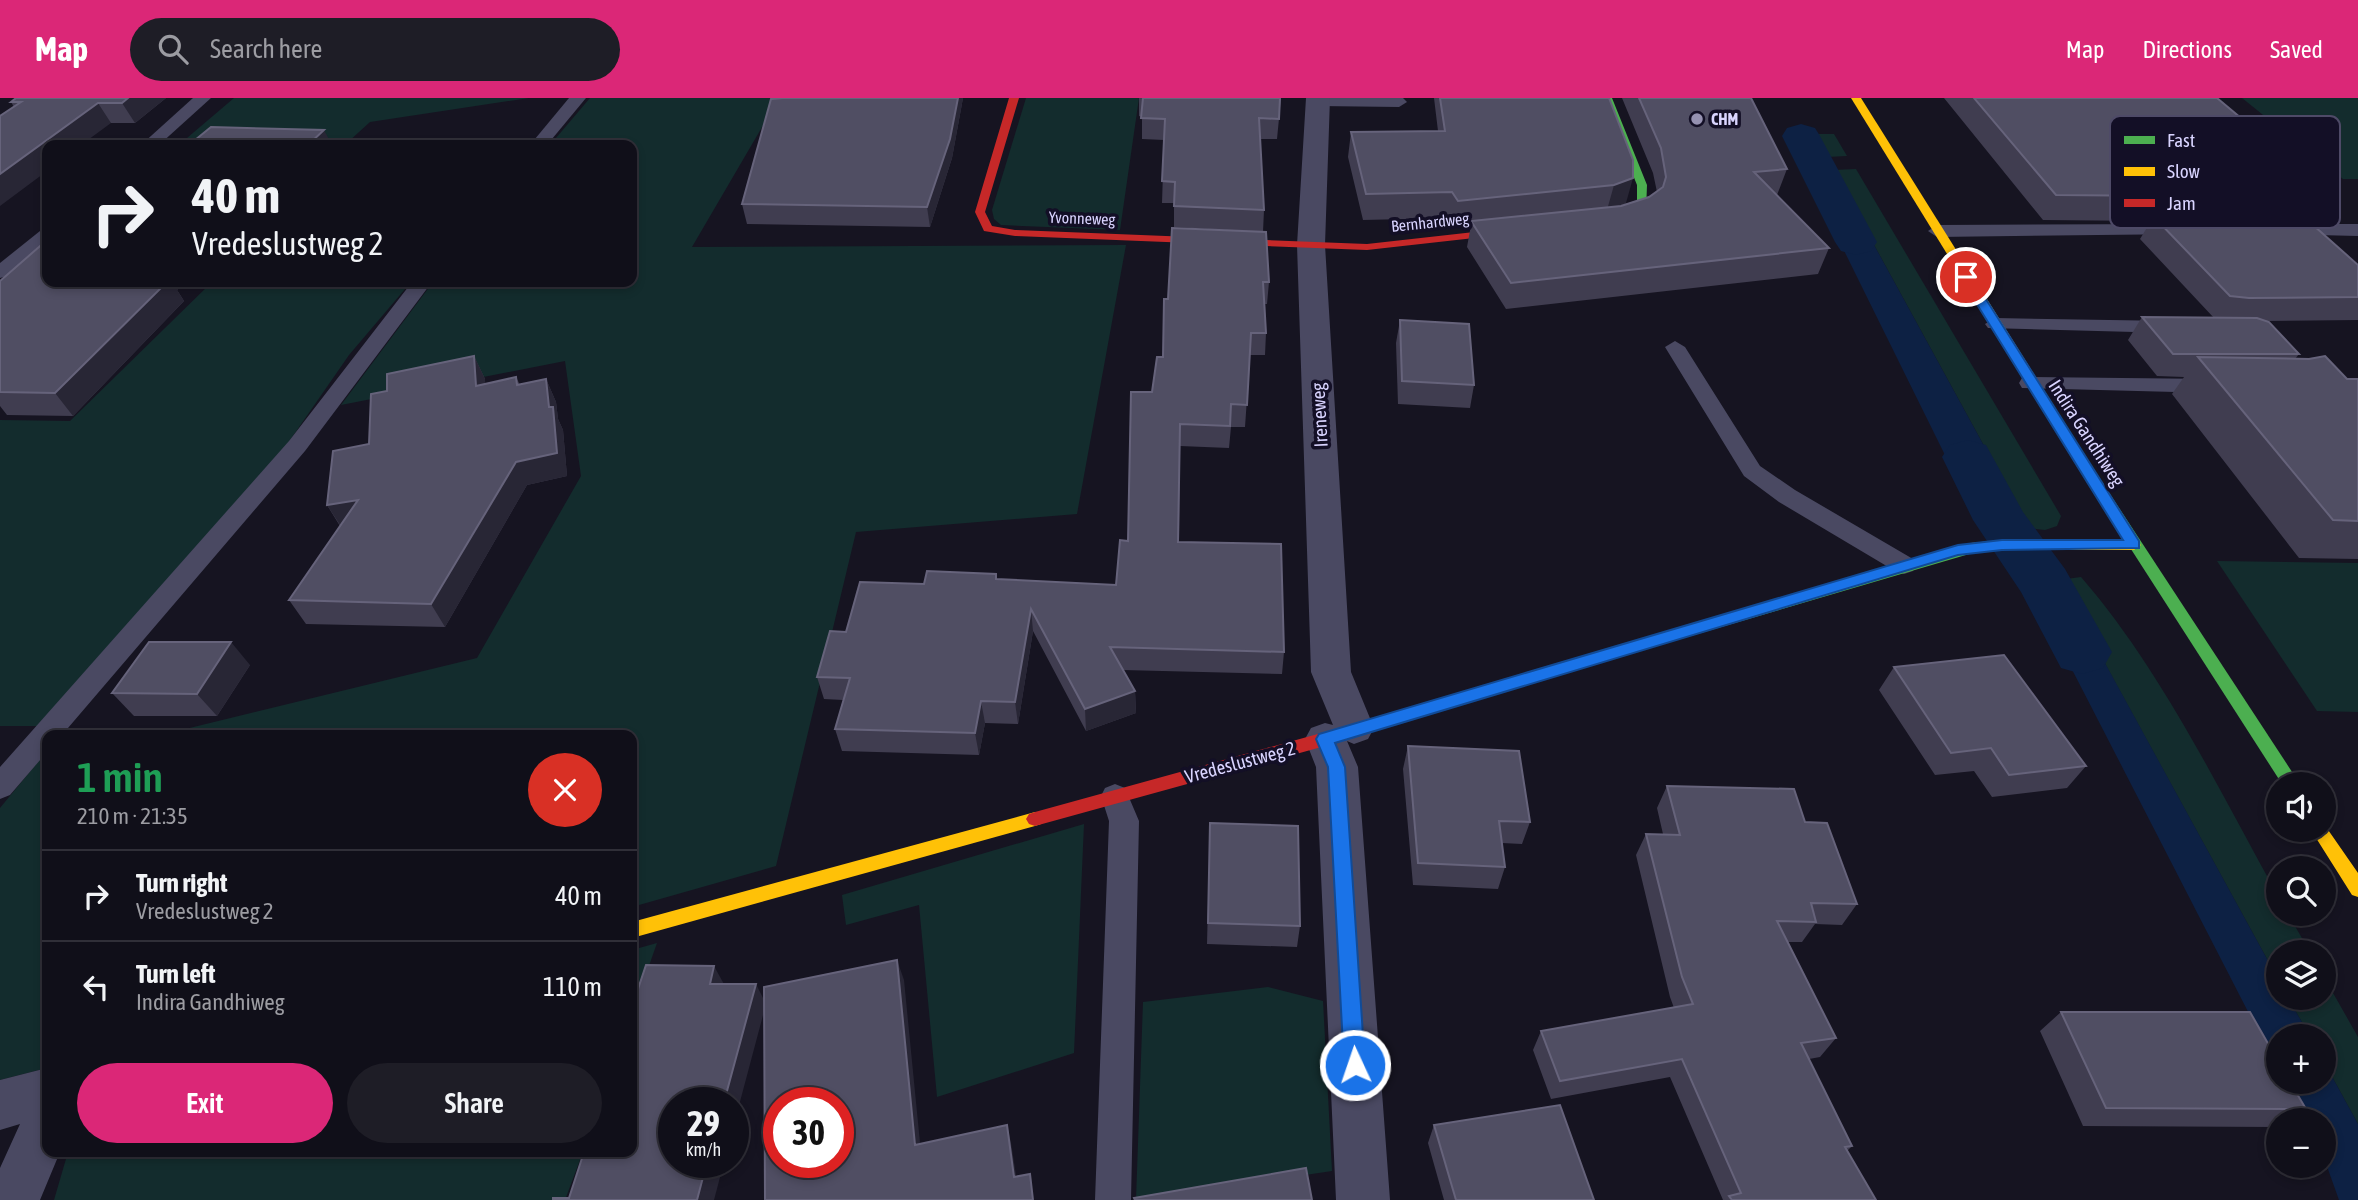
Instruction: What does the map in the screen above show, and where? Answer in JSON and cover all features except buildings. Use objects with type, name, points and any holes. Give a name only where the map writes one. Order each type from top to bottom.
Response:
[{"type":"street","name":"Yvonneweg","points":[[1014,98],[980,212],[988,229],[1015,233],[1311,245]]},
{"type":"street","points":[[1585,223],[1613,220],[1642,209],[1642,185],[1607,98]]},
{"type":"street","name":"Indira Gandhiweg","points":[[1856,98],[2030,383],[2283,772]]},
{"type":"street","name":"Ireneweg","points":[[1318,99],[1311,245],[1331,672],[1339,734],[1337,767],[1363,1200]]},
{"type":"street","name":"Bernhardweg","points":[[1311,245],[1367,247],[1531,229]]},
{"type":"street","name":"Vredeslustweg 2","points":[[637,929],[1339,734],[1958,550],[2002,545],[2134,545]]},
{"type":"street","points":[[2328,842],[2358,889]]},
{"type":"street","points":[[0,1105],[42,1092]]},
{"type":"street","points":[[13,1200],[42,1133]]},
{"type":"lane","points":[[155,140],[203,98]]},
{"type":"lane","points":[[542,140],[578,98]]},
{"type":"lane","points":[[1318,99],[1399,102]]},
{"type":"lane","points":[[1937,231],[2201,230]]},
{"type":"lane","points":[[2257,230],[2358,230]]},
{"type":"lane","points":[[0,272],[42,239]]},
{"type":"lane","points":[[50,730],[297,446],[418,287]]},
{"type":"lane","points":[[1995,324],[2197,327]]},
{"type":"lane","points":[[1675,347],[1752,471],[1787,496],[1905,565]]},
{"type":"lane","points":[[2030,383],[2238,386]]},
{"type":"lane","points":[[0,787],[42,739]]},
{"type":"lane","points":[[1114,1200],[1124,821],[1115,796]]},
{"type":"green space","points":[[234,98],[529,98],[370,122],[350,140],[187,138]]},
{"type":"green space","points":[[590,98],[779,98],[692,247],[1126,245],[1077,514],[856,532],[776,866],[637,906],[637,730],[182,730],[477,658],[581,476],[565,361],[341,405],[429,287],[637,287],[637,140],[554,140]]},
{"type":"green space","points":[[1026,98],[1139,98],[1120,230],[1001,225],[994,219],[992,210]]},
{"type":"green space","points":[[2242,98],[2358,98],[2358,179],[2340,177],[2340,116],[2264,116]]},
{"type":"green space","points":[[1812,134],[1834,134],[1847,156],[1827,157]]},
{"type":"green space","points":[[1856,169],[2061,516],[2057,526],[2045,530],[2029,528],[1833,170]]},
{"type":"green space","points":[[207,287],[407,287],[349,355],[288,443],[37,726],[0,726],[0,420],[70,421]]},
{"type":"green space","points":[[2217,561],[2358,563],[2358,712],[2317,711]]},
{"type":"green space","points":[[2081,577],[2137,651],[2187,731],[2266,874],[2266,926],[2295,926],[2303,940],[2266,940],[2266,957],[2059,580]]},
{"type":"green space","points":[[42,757],[42,1069],[0,1080],[0,808]]},
{"type":"green space","points":[[1084,824],[1074,1053],[937,1097],[919,905],[846,925],[842,895]]},
{"type":"green space","points":[[657,943],[637,1000],[637,949]]},
{"type":"green space","points":[[1268,987],[1323,1001],[1332,1171],[1136,1200],[1143,1002]]},
{"type":"green space","points":[[2336,998],[2358,1037],[2358,1124],[2336,1084],[2336,1024],[2303,1024],[2295,1010],[2336,1010]]},
{"type":"green space","points":[[67,1157],[581,1157],[565,1200],[54,1200]]},
{"type":"water","points":[[1812,134],[1827,157],[1796,157],[1783,135]]},
{"type":"water","points":[[1833,170],[2029,528],[1981,528],[1821,204],[1810,171]]},
{"type":"water","points":[[2059,579],[2266,957],[2266,1010],[2295,1010],[2303,1024],[2266,1024],[2266,1047],[2026,580]]},
{"type":"water","points":[[2336,1084],[2358,1124],[2358,1200],[2339,1200],[2331,1178],[2336,1178],[2336,1108],[2298,1108],[2291,1094],[2336,1094]]},
{"type":"waterway","points":[[1801,136],[1856,242]]},
{"type":"waterway","points":[[1968,457],[2000,520],[2045,583],[2082,652]]},
{"type":"traffic: fast","points":[[1603,222],[1642,209],[1642,185],[1607,98]]},
{"type":"traffic: fast","points":[[2082,462],[2283,772]]},
{"type":"traffic: fast","points":[[1585,661],[1971,548]]},
{"type":"traffic: slow","points":[[1856,98],[2082,462]]},
{"type":"traffic: slow","points":[[1971,548],[2002,545],[2134,545]]},
{"type":"traffic: slow","points":[[637,929],[1035,819]]},
{"type":"traffic: slow","points":[[2328,842],[2358,889]]},
{"type":"traffic: jam","points":[[1014,98],[980,212],[988,229],[1015,233],[1367,247],[1519,230]]},
{"type":"traffic: jam","points":[[1035,819],[1325,739],[1585,661]]},
{"type":"place","name":"CHM","points":[[1697,119]]},
{"type":"route","points":[[1355,1065],[1337,767],[1325,739],[1354,728],[1958,550],[2002,545],[2134,545],[1966,277]]}]
